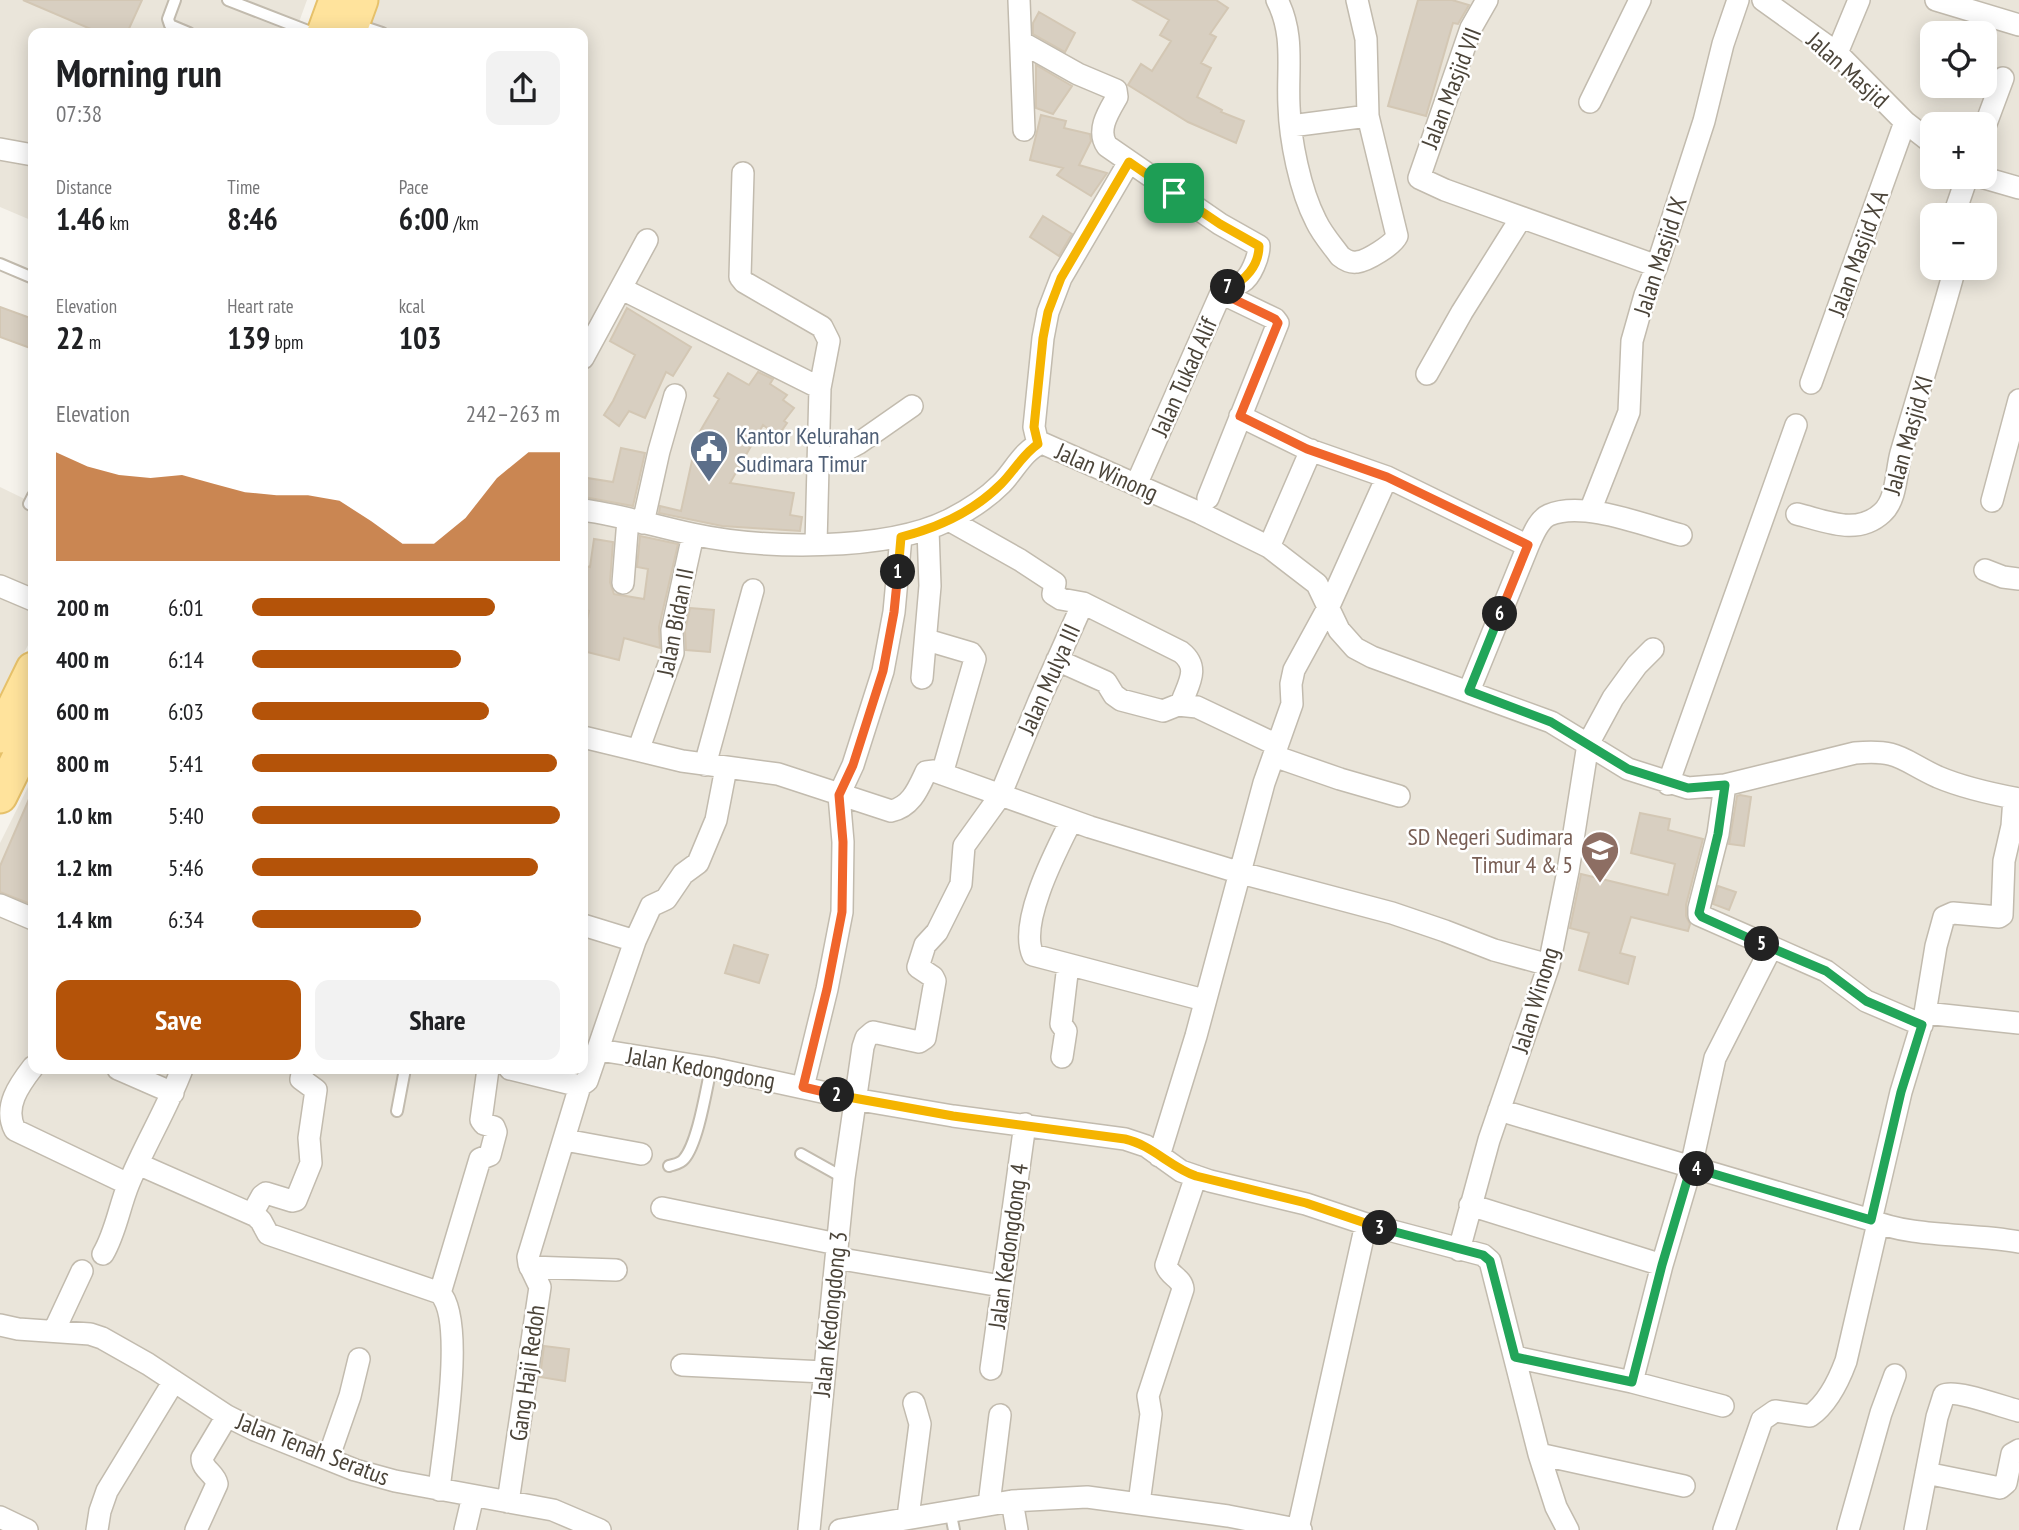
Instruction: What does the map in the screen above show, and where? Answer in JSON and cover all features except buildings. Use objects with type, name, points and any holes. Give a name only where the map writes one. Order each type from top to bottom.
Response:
[{"type":"main road","points":[[0,796],[28,692]]},
{"type":"street","points":[[1019,0],[1024,130]]},
{"type":"street","points":[[1277,0],[1288,28],[1291,126],[1304,194],[1316,222],[1340,256],[1346,261],[1358,262],[1389,246],[1395,242],[1397,236],[1368,116],[1366,38],[1357,0]]},
{"type":"street","name":"Jalan Masjid VII","points":[[1487,0],[1471,28],[1419,178],[1521,218]]},
{"type":"street","points":[[1590,102],[1640,0]]},
{"type":"street","name":"Jalan Masjid IX","points":[[1590,511],[1629,412],[1632,341],[1704,121],[1723,44],[1738,0]]},
{"type":"street","name":"Jalan Masjid","points":[[1763,0],[1837,53],[1920,134]]},
{"type":"street","points":[[1837,53],[1859,0]]},
{"type":"street","points":[[1936,0],[1987,18],[2019,25]]},
{"type":"street","name":"Jalan Tukad Alif","points":[[1021,42],[1078,74],[1118,92],[1105,120],[1102,138],[1107,146],[1220,224],[1256,243],[1259,252],[1247,278],[1221,293],[1136,485]]},
{"type":"street","points":[[1990,112],[2003,78]]},
{"type":"street","points":[[1291,126],[1368,116]]},
{"type":"street","name":"Jalan Masjid X A","points":[[1811,383],[1905,122]]},
{"type":"street","points":[[0,149],[28,154]]},
{"type":"street","points":[[1038,444],[1034,427],[1048,312],[1061,278],[1129,162]]},
{"type":"street","points":[[743,173],[740,277],[744,282],[822,327],[827,332],[829,341],[820,388],[816,544]]},
{"type":"street","points":[[1997,182],[2019,188]]},
{"type":"street","points":[[1427,374],[1521,218],[1657,266]]},
{"type":"street","points":[[588,349],[647,240]]},
{"type":"street","name":"Jalan Masjid XI","points":[[1797,514],[1854,526],[1867,523],[1889,505],[1900,457],[1952,280]]},
{"type":"street","points":[[622,289],[820,388]]},
{"type":"street","points":[[1208,498],[1278,323],[1275,319],[1221,293]]},
{"type":"street","points":[[623,583],[636,521],[675,396]]},
{"type":"street","points":[[1992,501],[2019,400]]},
{"type":"street","points":[[818,465],[859,443],[912,407]]},
{"type":"street","points":[[1240,416],[1311,450],[1387,477],[1528,545]]},
{"type":"street","points":[[1671,775],[1796,425]]},
{"type":"street","name":"Jalan Winong","points":[[588,511],[693,534],[740,541],[816,544],[901,537],[949,520],[976,504],[1001,484],[1038,444],[1046,444],[1269,547],[1317,584],[1339,630],[1355,648],[1372,657],[1551,722],[1588,744]]},
{"type":"street","points":[[1269,547],[1311,450]]},
{"type":"street","points":[[1159,1156],[1196,1036],[1275,751],[1293,704],[1291,684],[1294,670],[1329,606],[1387,477]]},
{"type":"street","points":[[1469,691],[1528,545],[1539,523],[1548,515],[1590,511],[1681,536]]},
{"type":"street","name":"Jalan Mulya III","points":[[854,1099],[863,1047],[869,1034],[877,1033],[919,1042],[925,1038],[935,981],[918,967],[925,944],[937,932],[961,884],[964,846],[1000,796],[1083,603],[1061,599],[1053,594],[1055,583],[949,520]]},
{"type":"street","points":[[922,678],[930,586],[928,529]]},
{"type":"street","name":"Jalan Bidan II","points":[[639,748],[673,653],[671,630],[693,534]]},
{"type":"street","points":[[803,1087],[827,989],[842,912],[843,842],[839,795],[857,753],[883,671],[894,612],[901,537]]},
{"type":"street","points":[[1985,570],[2003,577],[2019,579]]},
{"type":"street","points":[[0,586],[28,598]]},
{"type":"street","points":[[599,1050],[635,941],[652,906],[666,899],[683,874],[698,863],[720,805],[716,766],[753,590]]},
{"type":"street","points":[[1083,603],[1171,646],[1189,658],[1193,672],[1181,704]]},
{"type":"street","points":[[927,640],[971,653],[975,660],[942,774]]},
{"type":"street","name":"Jalan Winong","points":[[1459,1250],[1499,1110],[1549,965],[1569,871],[1588,744],[1613,698],[1637,665],[1653,649]]},
{"type":"street","points":[[1057,660],[1106,682],[1114,695],[1121,700],[1163,711],[1181,704],[1211,712],[1275,751],[1399,796]]},
{"type":"street","points":[[588,738],[716,766],[778,774],[891,811],[899,810],[915,795],[926,772],[930,770],[1071,821],[1241,873],[1392,913],[1494,950],[1549,965]]},
{"type":"street","points":[[1588,744],[1628,769],[1671,775],[1688,788],[1725,785],[1855,753],[1875,751],[1895,754],[1938,777],[1967,787],[2016,798],[2004,861],[2002,915],[1999,917],[1953,913],[1944,917],[1923,1019],[1901,1092],[1846,1361],[1821,1408],[1810,1416],[1775,1411],[1762,1420],[1724,1530]]},
{"type":"street","points":[[1725,785],[1718,834],[1699,913],[1702,917],[1826,971],[1866,1001],[1923,1019],[2019,1023]]},
{"type":"street","points":[[1071,821],[1046,871],[1032,917],[1032,955],[1204,1000]]},
{"type":"street","points":[[0,905],[28,917]]},
{"type":"street","points":[[588,927],[635,941]]},
{"type":"street","points":[[1632,1382],[1691,1167],[1716,1058],[1771,947]]},
{"type":"street","points":[[1062,1057],[1066,1031],[1062,1025],[1062,1013],[1068,965]]},
{"type":"street","name":"Jalan Kedongdong","points":[[580,1086],[587,1081],[599,1050],[711,1068],[854,1099],[953,1116],[1125,1139],[1139,1142],[1181,1171],[1196,1176],[1306,1203],[1366,1224],[1483,1255],[1490,1261],[1539,1454],[1556,1507],[1568,1530]]},
{"type":"street","points":[[28,1072],[6,1092],[12,1122],[19,1133],[128,1184]]},
{"type":"street","points":[[129,1074],[173,1093]]},
{"type":"street","points":[[103,1254],[112,1238],[128,1184],[180,1074]]},
{"type":"street","points":[[252,1214],[266,1193],[290,1201],[296,1200],[310,1165],[309,1138],[316,1090],[301,1079],[302,1074]]},
{"type":"street","points":[[440,1293],[480,1158],[490,1155],[496,1132],[494,1127],[481,1120],[487,1074]]},
{"type":"street","points":[[531,1074],[580,1086]]},
{"type":"street","name":"Gang Haji Redoh","points":[[508,1502],[539,1289],[528,1257],[580,1086]]},
{"type":"street","name":"Jalan Kedongdong 3","points":[[809,1530],[836,1251],[854,1099]]},
{"type":"street","points":[[1499,1110],[1895,1229],[2019,1242]]},
{"type":"street","name":"Jalan Kedongdong 4","points":[[991,1369],[1025,1124]]},
{"type":"street","points":[[565,1140],[641,1154]]},
{"type":"street","points":[[138,1164],[252,1214],[261,1220],[268,1234],[440,1293],[448,1302],[453,1331],[453,1353],[439,1490]]},
{"type":"street","points":[[1139,1503],[1151,1414],[1148,1395],[1183,1289],[1182,1282],[1168,1272],[1166,1265],[1196,1176]]},
{"type":"street","points":[[1470,1205],[1662,1265]]},
{"type":"street","points":[[662,1208],[836,1251],[1001,1286]]},
{"type":"street","points":[[840,1530],[908,1517],[952,1520],[989,1504],[1087,1497],[1139,1503],[1227,1523],[1300,1530],[1366,1224]]},
{"type":"street","points":[[530,1267],[615,1270]]},
{"type":"street","points":[[54,1331],[82,1271]]},
{"type":"street","name":"Jalan Tenah Seratus","points":[[0,1325],[18,1329],[90,1334],[102,1338],[227,1416],[328,1459],[395,1481],[552,1510],[600,1530]]},
{"type":"street","points":[[1515,1357],[1632,1382],[1723,1406]]},
{"type":"street","points":[[328,1459],[350,1396],[359,1359]]},
{"type":"street","points":[[682,1366],[824,1372]]},
{"type":"street","points":[[1848,1530],[1881,1413],[1895,1375]]},
{"type":"street","points":[[97,1530],[107,1491],[174,1381]]},
{"type":"street","points":[[1915,1530],[1940,1402],[1947,1393],[1953,1392],[2019,1410]]},
{"type":"street","points":[[908,1517],[919,1424],[915,1403]]},
{"type":"street","points":[[989,1504],[1000,1415]]},
{"type":"street","points":[[195,1530],[217,1484],[203,1466],[202,1458],[227,1416]]},
{"type":"street","points":[[1926,1473],[2000,1488],[2006,1483],[2012,1454],[2019,1450]]},
{"type":"street","points":[[1539,1454],[1684,1486]]},
{"type":"street","points":[[465,1530],[473,1496]]},
{"type":"street","points":[[1012,1501],[1017,1530]]},
{"type":"street","points":[[0,1517],[27,1530]]},
{"type":"lane","points":[[175,0],[168,19],[170,24],[178,28]]},
{"type":"lane","points":[[228,0],[300,28]]},
{"type":"lane","points":[[0,264],[28,276]]},
{"type":"lane","points":[[669,1166],[686,1157],[694,1140],[711,1068]]},
{"type":"lane","points":[[397,1111],[404,1074]]},
{"type":"lane","points":[[801,1154],[844,1178]]},
{"type":"shaded area","points":[[0,0],[307,0],[297,28],[28,28],[28,219],[0,207]]},
{"type":"shaded area","points":[[377,0],[2019,0],[2019,1530],[0,1530],[0,843],[28,787],[28,1074],[588,1074],[588,28],[367,28]]},
{"type":"shaded area","points":[[0,487],[28,501],[28,645],[0,697]]},
{"type":"place","name":"Kantor Kelurahan Sudimara Timur","points":[[709,483]]},
{"type":"place","name":"SD Negeri Sudimara Timur 4 & 5","points":[[1600,884]]},
{"type":"route","points":[[1129,162],[1174,193],[1259,246],[1259,252],[1247,278],[1221,293],[1275,319],[1278,323],[1240,416],[1307,449],[1387,477],[1528,545],[1469,691],[1551,722],[1628,769],[1668,784],[1688,788],[1725,785],[1718,834],[1699,908],[1700,916],[1826,971],[1866,1001],[1922,1025],[1901,1092],[1871,1220],[1691,1167],[1632,1382],[1515,1357],[1490,1261],[1483,1255],[1366,1224],[1306,1203],[1210,1181],[1181,1171],[1139,1142],[953,1116],[854,1099],[803,1087],[827,989],[842,912],[843,842],[839,795],[853,765],[883,671],[894,612],[901,537],[949,520],[976,504],[1001,484],[1038,444],[1034,427],[1048,312],[1061,278],[1129,162]]}]
